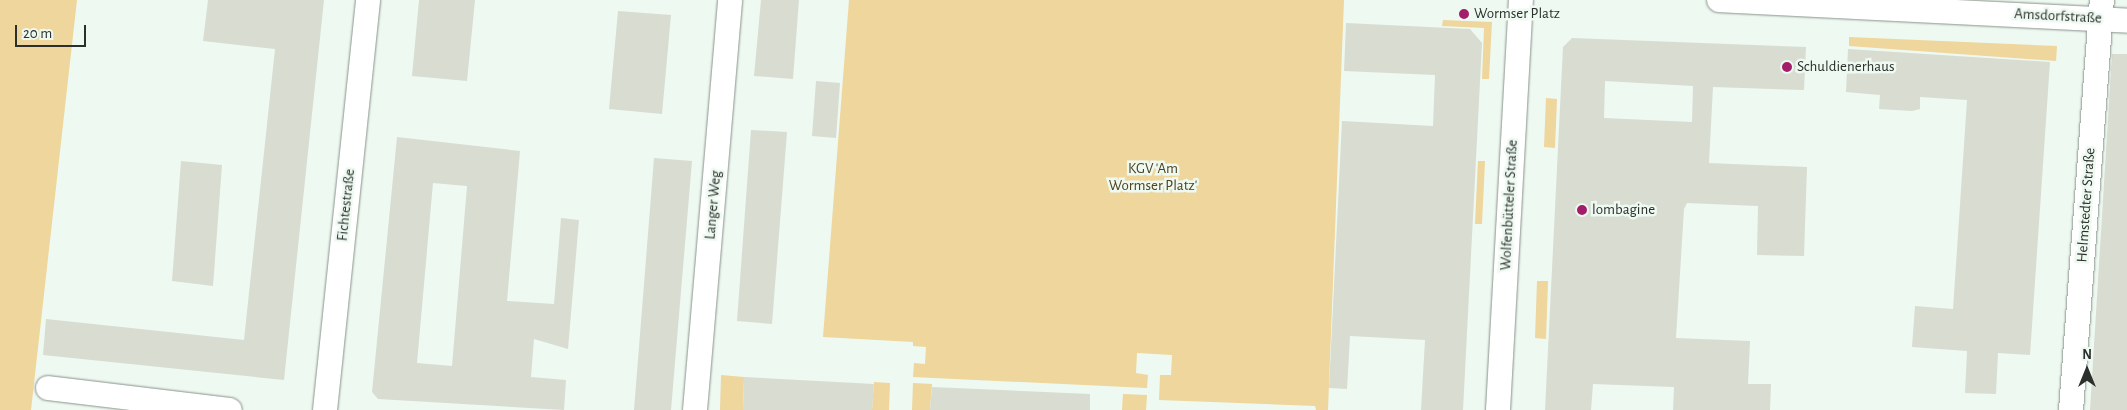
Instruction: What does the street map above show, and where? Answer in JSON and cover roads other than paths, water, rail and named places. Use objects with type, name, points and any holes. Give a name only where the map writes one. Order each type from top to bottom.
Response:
[{"type":"street","name":"Fichtestraße","points":[[325,410],[368,0]]},
{"type":"street","name":"Langer Weg","points":[[695,410],[730,0]]},
{"type":"street","name":"Wolfenbütteler Straße","points":[[1498,410],[1521,0]]},
{"type":"street","name":"Amsdorfstraße","points":[[1719,0],[2101,9],[2127,21]]},
{"type":"street","name":"Helmstedter Straße","points":[[2071,410],[2101,9]]},
{"type":"street","points":[[48,388],[230,410]]},
{"type":"place","name":"Wormser Platz","points":[[1464,14]]},
{"type":"place","name":"Schuldienerhaus","points":[[1787,67]]},
{"type":"place","name":"lombagine","points":[[1582,210]]},
{"type":"park label","name":"KGV 'Am Wormser Platz'","points":[[1153,176]]}]
